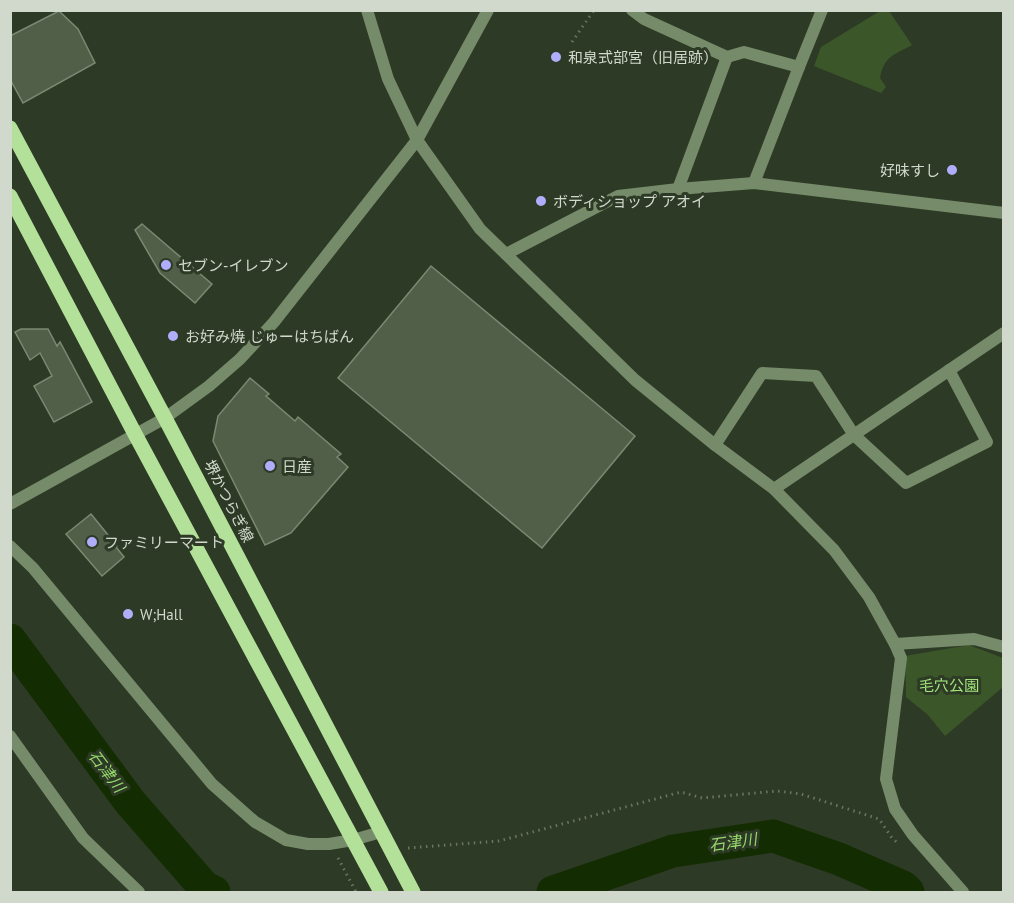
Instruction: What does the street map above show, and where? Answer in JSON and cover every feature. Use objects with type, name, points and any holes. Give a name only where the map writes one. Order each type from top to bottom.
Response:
[{"type":"main road","name":"堺かつらぎ線","points":[[10,128],[413,892]]},
{"type":"main road","points":[[10,196],[381,892]]},
{"type":"street","points":[[10,504],[165,418],[209,386],[240,359],[274,322],[417,140],[488,10]]},
{"type":"street","points":[[632,10],[644,19],[727,57],[744,52],[799,67]]},
{"type":"street","points":[[754,183],[822,10]]},
{"type":"street","points":[[368,11],[388,79],[417,140],[480,229],[635,380],[715,446],[774,489],[834,550],[869,597],[901,658],[886,779],[895,809],[963,892]]},
{"type":"street","points":[[678,189],[727,57]]},
{"type":"street","points":[[506,254],[618,196],[678,189],[754,183],[1004,213]]},
{"type":"street","points":[[774,489],[1004,333]]},
{"type":"street","points":[[715,446],[762,373],[816,376],[854,435],[906,483],[987,442],[950,370]]},
{"type":"street","points":[[10,546],[33,568],[212,784],[240,811],[286,840],[308,844],[357,847],[381,832]]},
{"type":"street","points":[[895,644],[974,639],[1004,647]]},
{"type":"street","points":[[10,736],[83,838],[139,892]]},
{"type":"path","points":[[572,42],[594,10]]},
{"type":"path","points":[[391,851],[422,846],[499,841],[681,792],[702,798],[777,791],[801,795],[879,819],[892,838],[901,846]]},
{"type":"path","points":[[338,858],[356,892]]},
{"type":"green space","points":[[880,11],[889,11],[912,45],[895,54],[884,65],[880,78],[886,87],[881,93],[814,66],[821,47]]},
{"type":"green space","name":"毛穴公園","points":[[969,645],[1003,658],[1003,687],[945,736],[928,715],[906,697],[905,656]]},
{"type":"building","points":[[59,11],[78,29],[95,63],[23,103],[10,79],[10,36]]},
{"type":"building","points":[[142,224],[212,284],[195,303],[160,273],[135,230]]},
{"type":"building","points":[[431,266],[635,436],[542,548],[338,378]]},
{"type":"building","points":[[21,329],[48,329],[57,346],[60,342],[92,402],[54,422],[34,386],[52,376],[40,353],[30,360],[15,332]]},
{"type":"building","points":[[250,378],[269,394],[266,396],[295,421],[298,417],[341,454],[337,457],[348,467],[291,533],[265,545],[213,441],[218,416]]},
{"type":"building","points":[[91,514],[124,557],[102,576],[66,534]]},
{"type":"waterway","name":"石津川","points":[[10,640],[130,802],[204,887],[214,892]]},
{"type":"waterway","name":"石津川","points":[[553,892],[673,851],[773,836],[839,859],[903,887],[908,892]]},
{"type":"place","name":"和泉式部宮（旧居跡）","points":[[556,57]]},
{"type":"place","name":"好味すし","points":[[952,170]]},
{"type":"place","name":"ボディショップ アオイ","points":[[541,201]]},
{"type":"place","name":"セブン-イレブン","points":[[166,265]]},
{"type":"place","name":"お好み焼 じゅーはちばん","points":[[173,336]]},
{"type":"place","name":"日産","points":[[270,466]]},
{"type":"place","name":"ファミリーマート","points":[[92,542]]},
{"type":"place","name":"W;Hall","points":[[128,614]]}]
